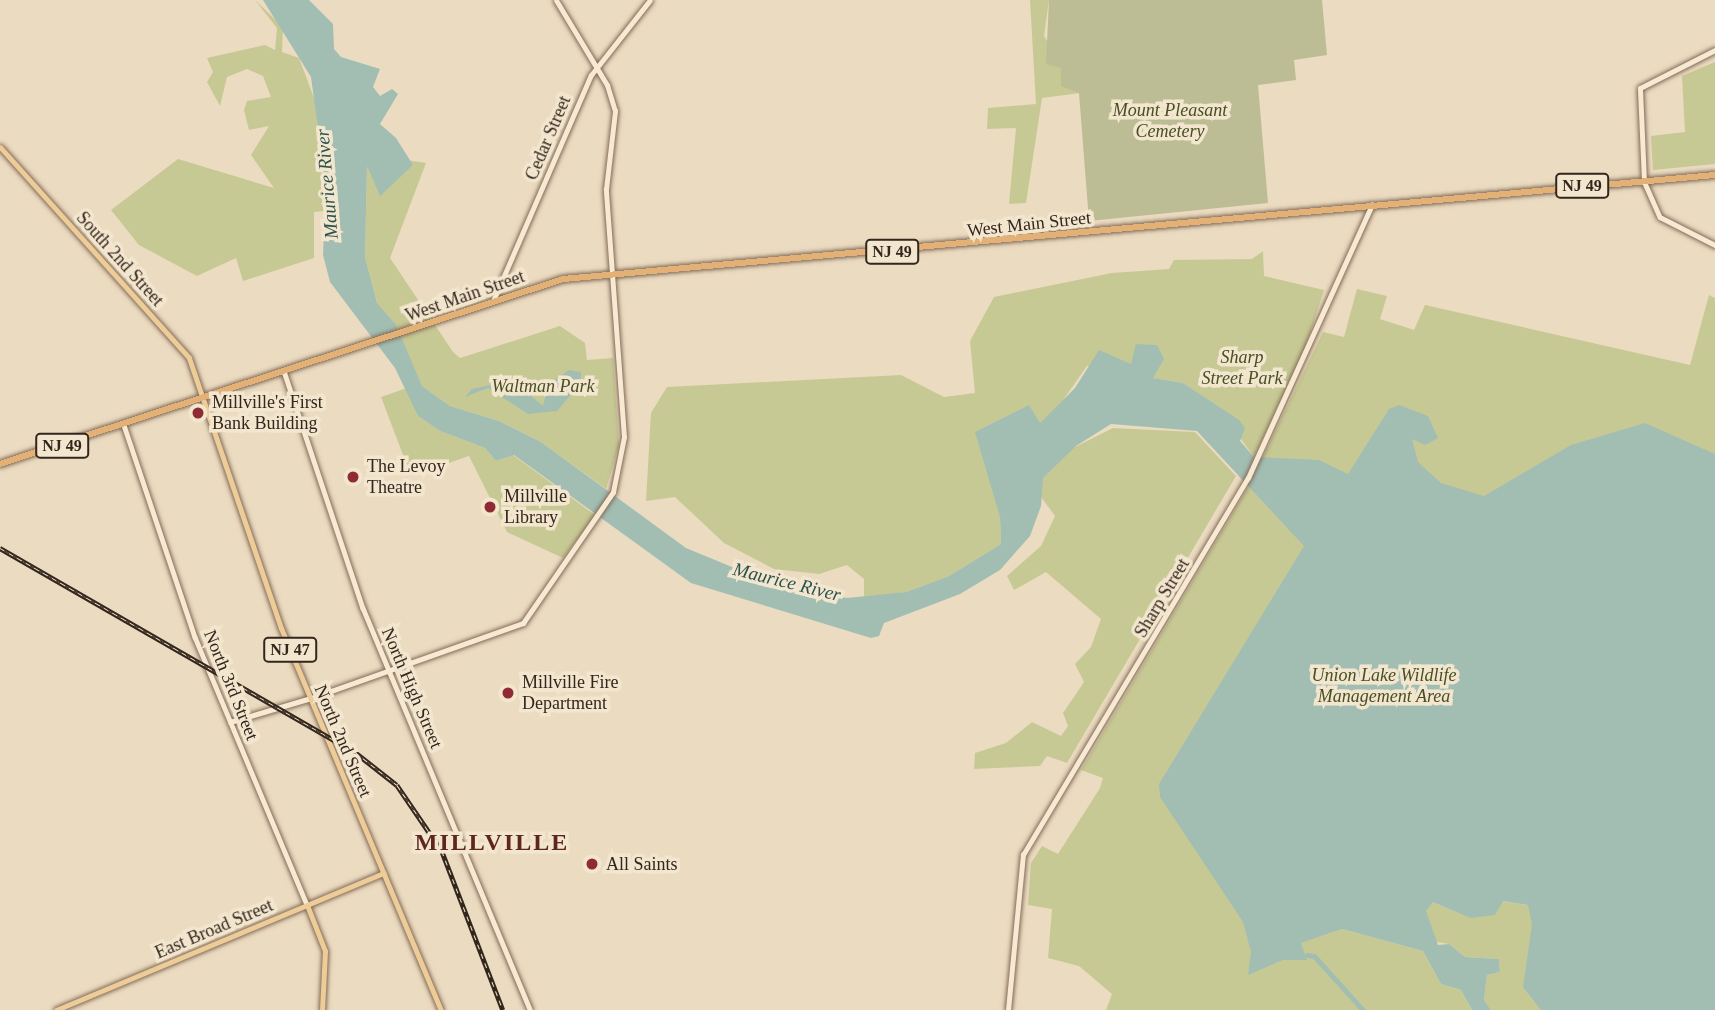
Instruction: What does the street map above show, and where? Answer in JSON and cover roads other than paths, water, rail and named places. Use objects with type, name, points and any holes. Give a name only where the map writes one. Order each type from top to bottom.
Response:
[{"type":"highway","name":"West Main Street","points":[[284,372],[556,281],[1373,204],[1715,175]]},
{"type":"highway","name":"NJ 49","points":[[0,464],[284,372]]},
{"type":"main road","points":[[311,698],[471,642],[528,619],[596,522],[613,492],[624,437],[606,180],[616,119],[596,66],[556,0]]},
{"type":"main road","name":"Cedar Street","points":[[493,301],[596,66],[650,0]]},
{"type":"main road","points":[[1644,181],[1637,101],[1649,79],[1715,51]]},
{"type":"main road","name":"South 2nd Street","points":[[0,147],[187,354],[204,398]]},
{"type":"main road","name":"North 2nd Street","points":[[204,398],[278,619],[440,1010]]},
{"type":"main road","name":"East Broad Street","points":[[56,1010],[384,873]]},
{"type":"main road","name":"North 3rd Street","points":[[307,905],[325,951],[322,1010]]},
{"type":"street","points":[[1644,181],[1660,217],[1715,245]]},
{"type":"street","name":"Sharp Street","points":[[1008,1010],[1023,855],[1258,460],[1373,204]]},
{"type":"street","name":"North High Street","points":[[284,372],[355,586],[530,1010]]},
{"type":"street","name":"North 3rd Street","points":[[124,425],[195,637],[307,905]]},
{"type":"street","points":[[230,722],[311,698]]},
{"type":"water","name":"Union Lake Wildlife Management Area","points":[[263,0],[309,0],[333,24],[334,49],[341,57],[380,69],[373,87],[380,96],[392,89],[398,94],[380,124],[396,138],[413,165],[380,196],[367,166],[365,257],[377,303],[396,325],[422,386],[450,406],[499,421],[541,442],[686,548],[773,584],[847,598],[906,592],[949,576],[1001,544],[1000,517],[975,432],[1029,405],[1040,423],[1075,388],[1099,350],[1131,364],[1136,344],[1157,345],[1164,359],[1153,378],[1183,383],[1239,420],[1245,428],[1240,441],[1254,457],[1319,460],[1348,474],[1389,409],[1399,405],[1428,416],[1438,438],[1425,445],[1412,439],[1418,462],[1441,483],[1484,496],[1571,445],[1645,423],[1715,454],[1715,1010],[1541,1010],[1523,987],[1532,924],[1528,905],[1503,901],[1495,915],[1470,918],[1433,902],[1426,911],[1438,945],[1449,944],[1465,957],[1499,959],[1500,972],[1487,975],[1484,1000],[1491,1010],[1472,1010],[1461,990],[1441,984],[1423,951],[1342,929],[1301,943],[1307,960],[1283,960],[1248,975],[1251,952],[1243,922],[1160,797],[1159,784],[1304,546],[1197,431],[1111,424],[1076,446],[1043,478],[1041,506],[1030,536],[1000,570],[960,594],[884,623],[879,636],[871,638],[691,583],[514,455],[496,461],[485,448],[440,431],[418,416],[395,368],[330,282],[323,255],[326,187],[311,77]]},
{"type":"water","points":[[569,370],[581,372],[581,383],[557,411],[528,414],[488,388],[465,397],[472,389],[512,380],[543,406],[548,385]]},
{"type":"waterway","points":[[1307,955],[1314,956],[1363,1010]]},
{"type":"railway","points":[[0,548],[355,752],[397,785],[442,851],[503,1010]]},
{"type":"place","name":"Millville's First Bank Building","points":[[198,413]]},
{"type":"place","name":"The Levoy Theatre","points":[[353,477]]},
{"type":"place","name":"Millville Library","points":[[490,507]]},
{"type":"place","name":"Millville Fire Department","points":[[508,693]]},
{"type":"place","name":"All Saints","points":[[592,864]]},
{"type":"district","name":"MILLVILLE","points":[[492,843]]},
{"type":"park label","name":"Mount Pleasant Cemetery","points":[[1170,121]]},
{"type":"park label","name":"Sharp Street Park","points":[[1242,368]]},
{"type":"park label","name":"Waltman Park","points":[[543,386]]},
{"type":"water label","name":"Maurice River","points":[[327,184]]},
{"type":"water label","name":"Maurice River","points":[[787,582]]}]
